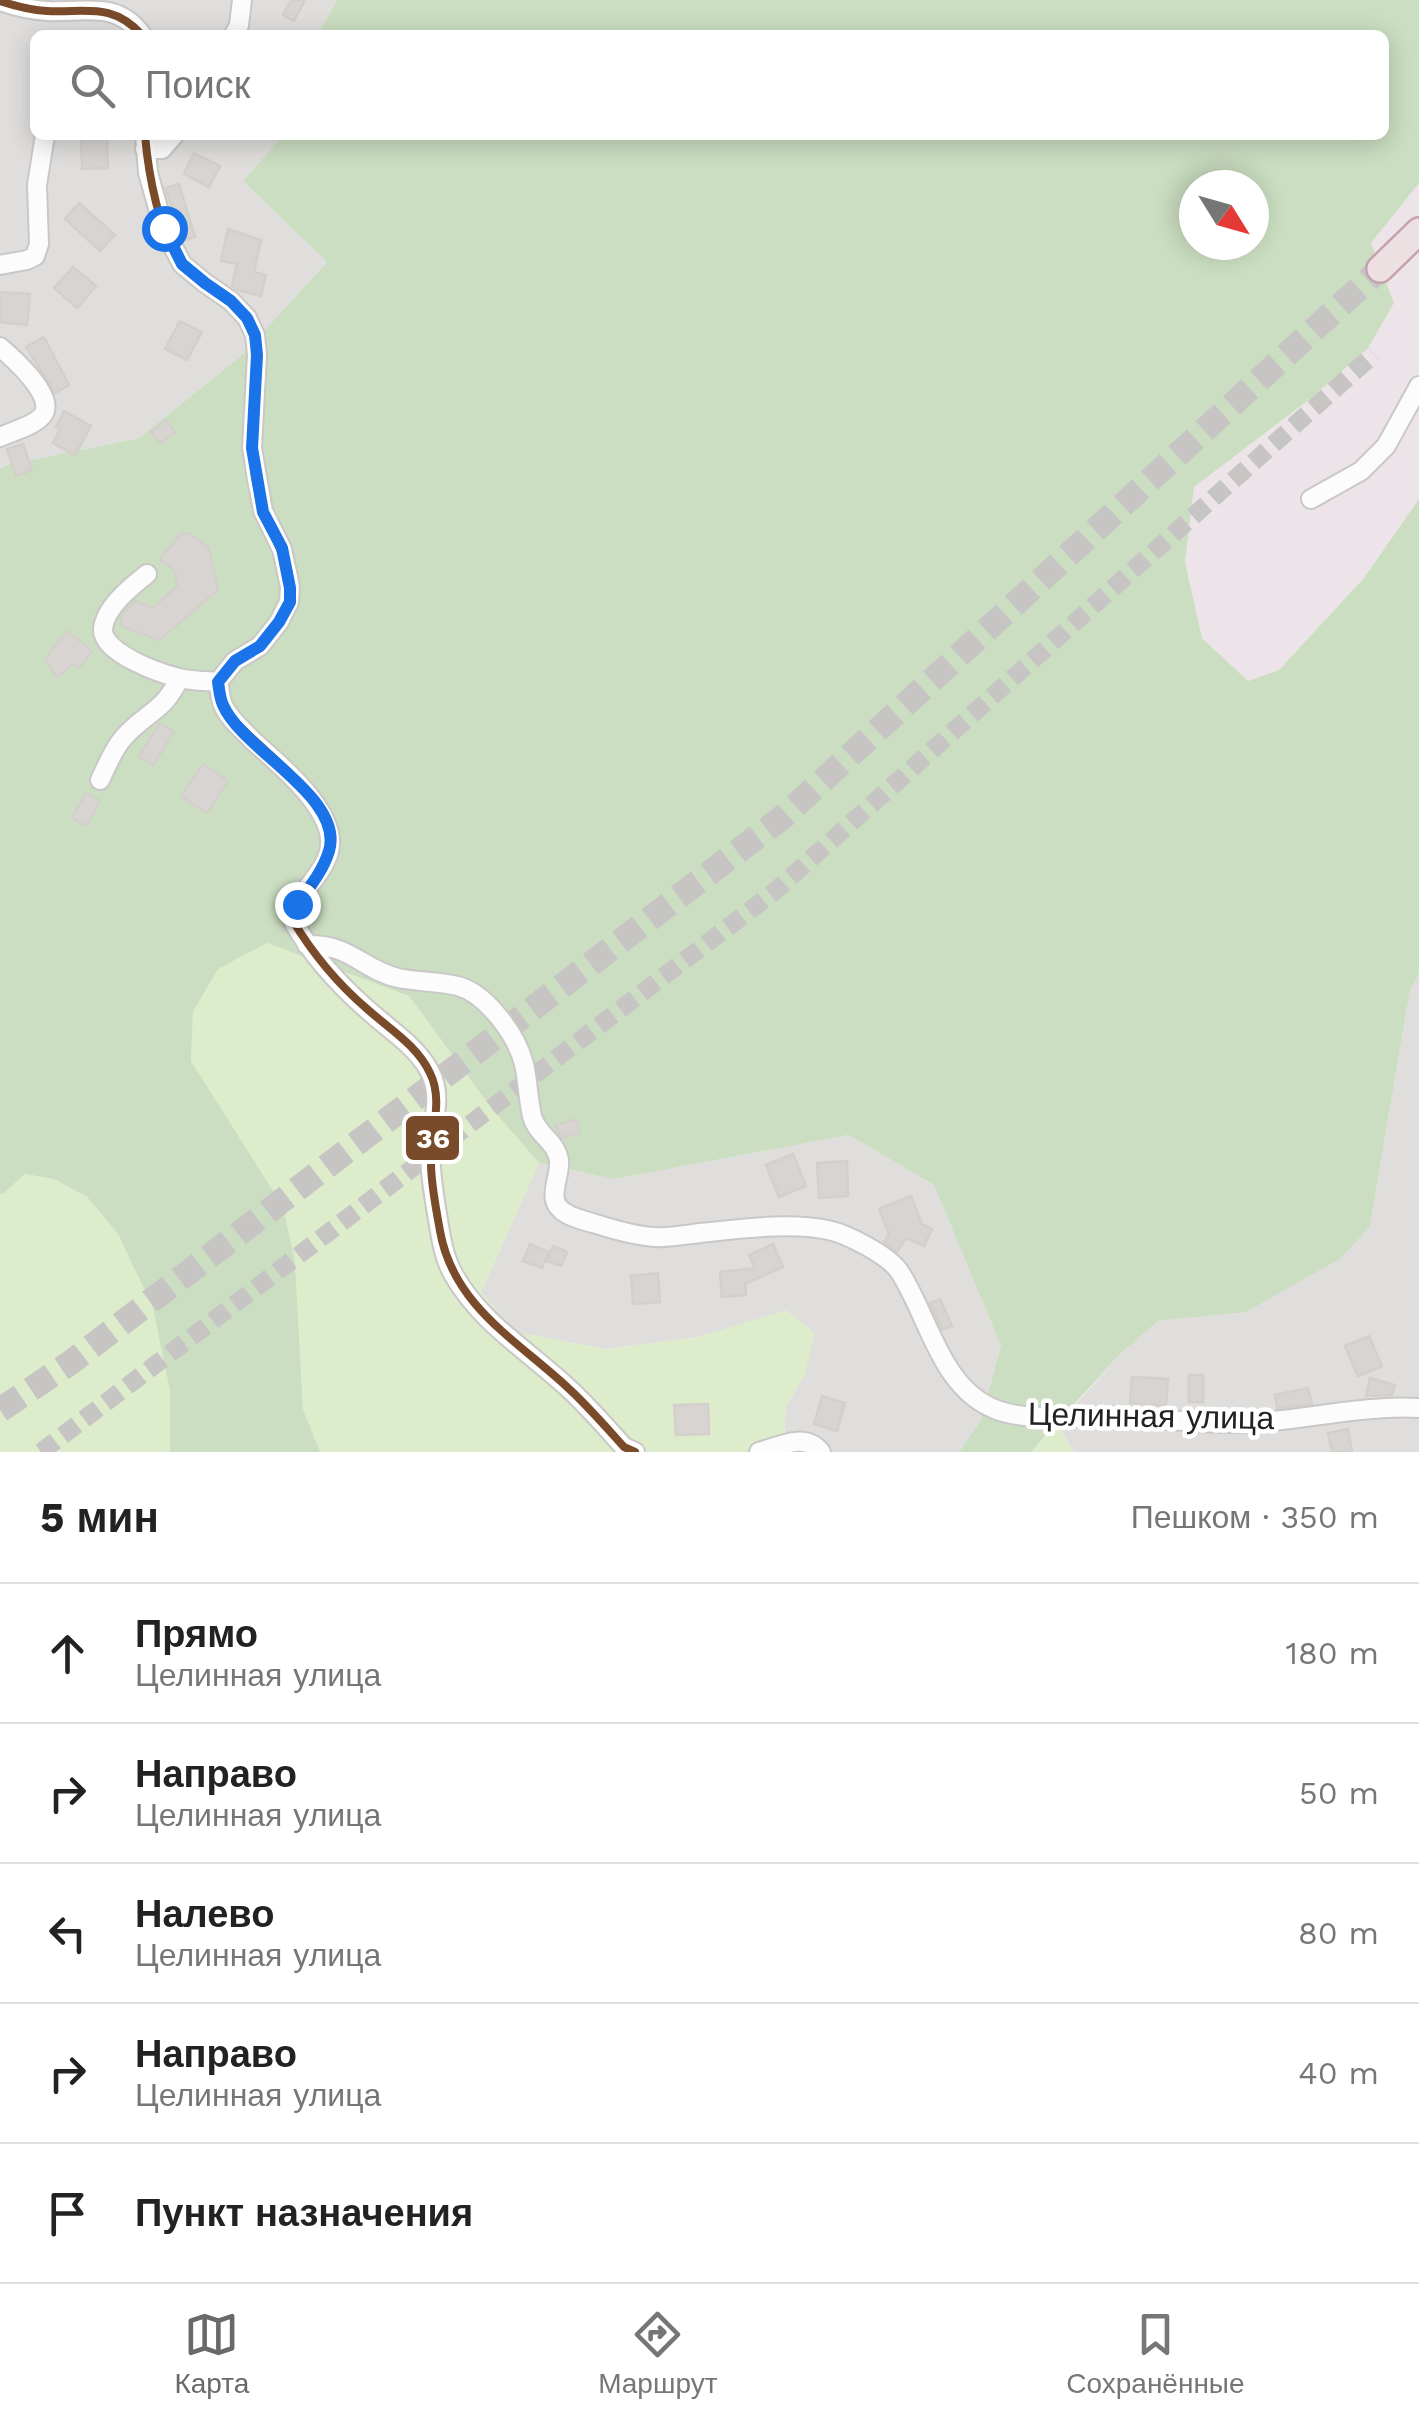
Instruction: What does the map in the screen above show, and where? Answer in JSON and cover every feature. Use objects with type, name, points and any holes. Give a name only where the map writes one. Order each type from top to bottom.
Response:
[{"type":"highway","points":[[1380,269],[1419,231]]},
{"type":"street","points":[[236,30],[242,0]]},
{"type":"street","points":[[0,1],[116,11],[135,30]]},
{"type":"street","points":[[0,264],[35,256],[39,244],[37,185],[44,140]]},
{"type":"street","points":[[170,140],[162,149],[145,142],[148,173],[164,228],[182,264],[231,301],[247,318],[255,335],[252,448],[263,512],[282,548],[290,588],[290,602],[279,622],[260,646],[235,661],[218,682]]},
{"type":"street","points":[[0,346],[34,382],[45,397],[46,408],[42,417],[0,437]]},
{"type":"street","points":[[1311,498],[1361,471],[1386,446],[1419,386]]},
{"type":"street","points":[[147,574],[122,594],[106,621],[106,640],[118,653],[179,678],[218,682]]},
{"type":"street","points":[[100,780],[118,744],[172,695],[179,678]]},
{"type":"street","points":[[218,682],[223,706],[236,724],[318,806],[329,826],[330,848],[292,921],[320,961],[418,1054],[430,1072],[438,1106],[431,1146],[431,1179],[444,1253],[454,1274],[478,1309],[565,1385],[624,1447],[635,1452]]},
{"type":"street","name":"Целинная улица","points":[[307,944],[334,947],[395,977],[461,987],[491,1006],[522,1054],[532,1118],[548,1137],[559,1160],[555,1204],[563,1212],[616,1230],[657,1238],[797,1228],[830,1230],[872,1248],[898,1268],[940,1352],[965,1390],[996,1410],[1023,1416],[1129,1416],[1216,1424],[1389,1406],[1419,1408]]},
{"type":"street","points":[[759,1452],[803,1440],[821,1452]]},
{"type":"shaded area","points":[[0,0],[337,0],[320,30],[30,30],[30,140],[279,140],[243,181],[327,262],[241,356],[139,438],[0,469]]},
{"type":"shaded area","points":[[1419,183],[1419,499],[1364,578],[1279,670],[1248,681],[1202,638],[1185,562],[1194,487],[1311,398],[1368,348],[1394,303],[1371,243]]},
{"type":"shaded area","points":[[1419,974],[1419,1452],[1074,1452],[1058,1425],[1119,1355],[1158,1321],[1246,1312],[1370,1226],[1410,990]]},
{"type":"shaded area","points":[[849,1135],[934,1185],[1001,1346],[980,1422],[959,1452],[783,1452],[786,1406],[805,1374],[786,1311],[698,1337],[606,1349],[515,1332],[481,1292],[539,1163],[614,1179]]},
{"type":"green space","points":[[337,0],[1419,0],[1419,183],[1371,243],[1394,303],[1368,348],[1311,398],[1194,487],[1185,562],[1202,638],[1248,681],[1279,670],[1364,578],[1419,499],[1419,974],[1410,990],[1370,1226],[1341,1258],[1246,1312],[1158,1321],[1119,1355],[1031,1452],[959,1452],[980,1422],[1001,1346],[934,1185],[849,1135],[614,1179],[539,1163],[493,1110],[409,996],[267,943],[218,969],[193,1012],[191,1061],[283,1207],[295,1262],[303,1409],[320,1452],[170,1452],[170,1391],[153,1308],[118,1234],[87,1197],[54,1179],[25,1174],[0,1194],[0,469],[139,438],[241,356],[327,262],[243,181],[279,140],[1389,140],[1389,30],[320,30]]},
{"type":"green space","points":[[267,943],[409,996],[493,1110],[539,1163],[481,1292],[516,1332],[606,1349],[698,1337],[786,1310],[815,1333],[805,1374],[786,1406],[783,1452],[320,1452],[303,1409],[295,1262],[191,1061],[193,1012],[218,969]]},
{"type":"green space","points":[[25,1174],[54,1179],[87,1197],[118,1234],[153,1308],[170,1391],[170,1452],[0,1452],[0,1194]]},
{"type":"green space","points":[[1058,1425],[1074,1452],[1031,1452]]},
{"type":"building","points":[[291,0],[305,0],[294,21],[283,15]]},
{"type":"building","points":[[81,140],[107,140],[108,168],[82,169]]},
{"type":"building","points":[[194,153],[220,166],[209,187],[184,174]]},
{"type":"building","points":[[179,184],[195,237],[184,241],[165,188]]},
{"type":"building","points":[[79,203],[115,235],[100,251],[65,219]]},
{"type":"building","points":[[228,229],[261,240],[254,272],[266,275],[261,296],[232,286],[237,264],[221,261]]},
{"type":"building","points":[[73,267],[96,286],[77,308],[54,288]]},
{"type":"building","points":[[0,292],[30,294],[27,325],[0,322]]},
{"type":"building","points":[[180,321],[202,332],[187,360],[165,349]]},
{"type":"building","points":[[44,337],[69,385],[55,393],[26,347]]},
{"type":"building","points":[[64,411],[91,426],[75,455],[53,443]]},
{"type":"building","points":[[166,420],[175,432],[160,443],[151,432]]},
{"type":"building","points":[[23,444],[32,470],[16,476],[7,449]]},
{"type":"building","points":[[181,534],[190,534],[209,548],[218,590],[159,640],[121,626],[122,615],[135,601],[153,608],[177,586],[175,571],[160,559]]},
{"type":"building","points":[[67,631],[92,651],[79,668],[74,664],[57,677],[45,659]]},
{"type":"building","points":[[160,723],[174,732],[153,765],[139,756]]},
{"type":"building","points":[[203,764],[228,781],[207,813],[181,796]]},
{"type":"building","points":[[86,793],[100,801],[86,826],[72,818]]},
{"type":"building","points":[[576,1119],[580,1132],[562,1138],[555,1126]]},
{"type":"building","points":[[793,1154],[806,1186],[779,1197],[766,1165]]},
{"type":"building","points":[[847,1161],[848,1196],[819,1198],[817,1163]]},
{"type":"building","points":[[911,1196],[922,1224],[932,1229],[924,1246],[906,1238],[897,1252],[884,1242],[889,1234],[879,1209]]},
{"type":"building","points":[[530,1244],[549,1252],[542,1268],[523,1261]]},
{"type":"building","points":[[773,1244],[783,1267],[745,1284],[746,1295],[722,1297],[720,1272],[755,1268],[749,1255]]},
{"type":"building","points":[[553,1246],[567,1252],[561,1266],[547,1261]]},
{"type":"building","points":[[658,1273],[660,1302],[633,1304],[631,1276]]},
{"type":"building","points":[[940,1299],[952,1326],[942,1330],[930,1303]]},
{"type":"building","points":[[1369,1336],[1382,1366],[1358,1376],[1345,1346]]},
{"type":"building","points":[[1189,1375],[1203,1375],[1203,1402],[1189,1402]]},
{"type":"building","points":[[1132,1377],[1168,1379],[1166,1406],[1130,1403]]},
{"type":"building","points":[[1370,1378],[1395,1385],[1392,1395],[1366,1396]]},
{"type":"building","points":[[1308,1388],[1312,1404],[1277,1408],[1275,1395]]},
{"type":"building","points":[[822,1396],[845,1403],[837,1431],[814,1424]]},
{"type":"building","points":[[708,1404],[709,1434],[676,1435],[674,1405]]},
{"type":"building","points":[[1348,1429],[1352,1452],[1332,1452],[1328,1433]]},
{"type":"tunnel","points":[[0,1410],[70,1363],[784,816],[1380,269]]},
{"type":"tunnel","points":[[41,1452],[774,892],[1374,354]]},
{"type":"transit line","name":"36","points":[[0,1],[41,10],[109,13],[136,30]]},
{"type":"transit line","name":"36","points":[[146,140],[156,204],[175,254],[192,273],[242,312],[257,349],[254,472],[263,509],[287,567],[290,591],[286,609],[272,633],[235,661],[218,682],[229,715],[310,795],[329,832],[326,861],[300,902],[293,921],[335,978],[410,1045],[430,1073],[436,1095],[431,1152],[433,1188],[447,1257],[458,1280],[489,1319],[574,1393],[624,1447],[635,1452]]},
{"type":"route","points":[[164,228],[182,264],[231,301],[247,318],[255,335],[252,448],[263,512],[282,548],[290,602],[260,646],[235,661],[218,682],[223,706],[236,724],[318,806],[329,826],[330,848],[321,871],[297,904]]}]
